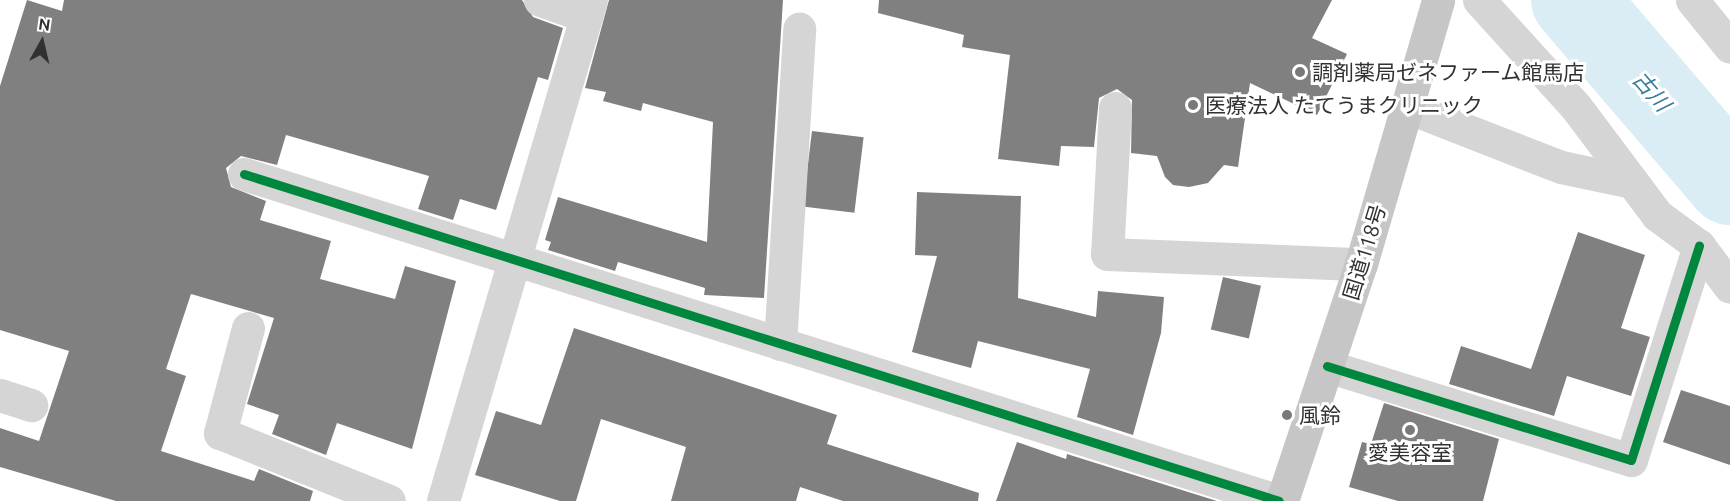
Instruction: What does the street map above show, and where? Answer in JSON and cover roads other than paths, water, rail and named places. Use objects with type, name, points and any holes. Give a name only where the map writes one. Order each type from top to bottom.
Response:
[{"type":"highway","name":"国道118号","points":[[1280,501],[1361,264],[1438,0]]},
{"type":"street","points":[[443,501],[589,8],[540,0]]},
{"type":"street","points":[[1479,0],[1576,107],[1658,215],[1699,246],[1730,286]]},
{"type":"street","points":[[1692,0],[1730,47]]},
{"type":"street","points":[[780,344],[799,29]]},
{"type":"street","points":[[1407,107],[1561,167],[1632,182]]},
{"type":"street","points":[[1115,108],[1107,254],[1361,264]]},
{"type":"street","points":[[244,174],[1280,501]]},
{"type":"street","points":[[1327,366],[1631,460],[1699,246]]},
{"type":"street","points":[[248,328],[220,434],[389,501]]},
{"type":"street","points":[[0,395],[31,405]]},
{"type":"waterway","name":"古川","points":[[1574,0],[1730,182]]},
{"type":"place","name":"調剤薬局ゼネファーム館馬店","points":[[1300,72]]},
{"type":"place","name":"医療法人 たてうまクリニック","points":[[1193,105]]},
{"type":"place","name":"風鈴","points":[[1287,415]]},
{"type":"place","name":"愛美容室","points":[[1410,430]]}]
